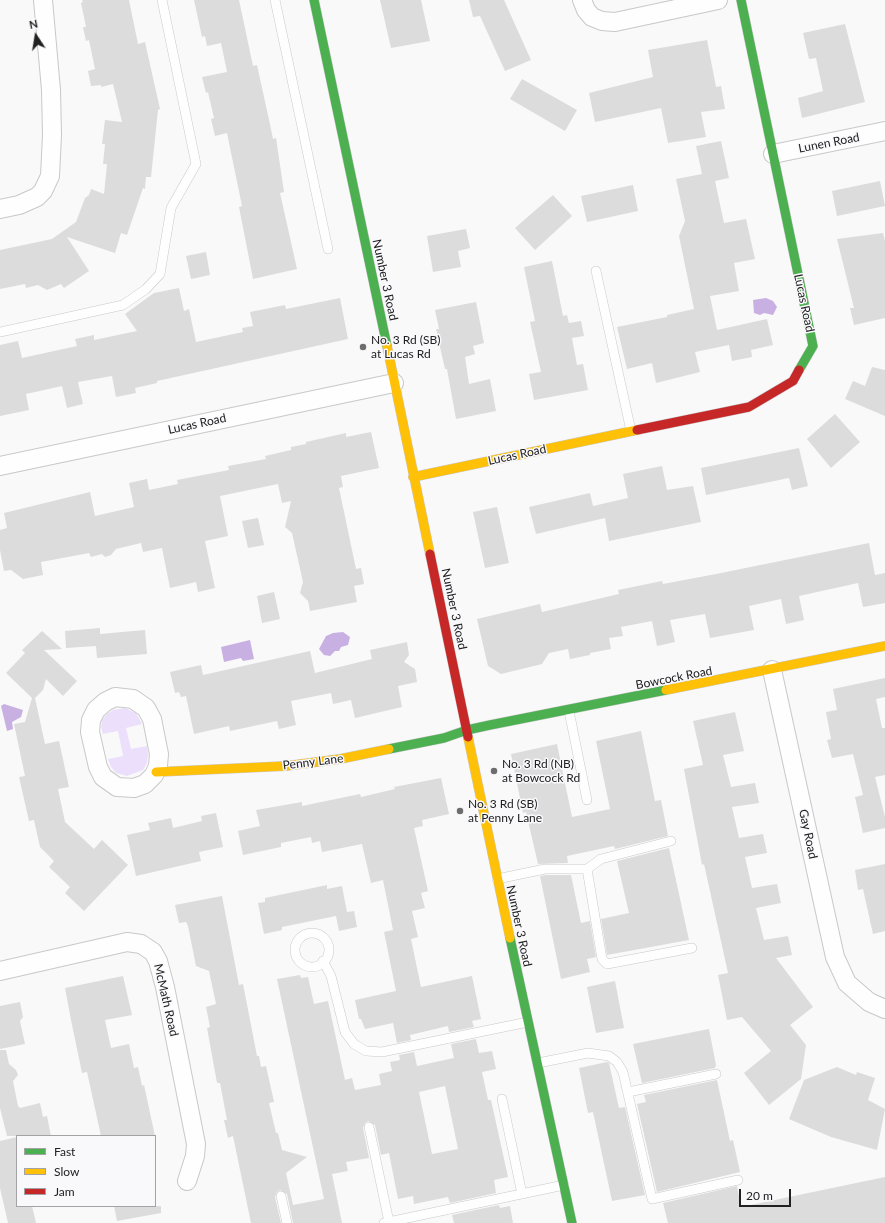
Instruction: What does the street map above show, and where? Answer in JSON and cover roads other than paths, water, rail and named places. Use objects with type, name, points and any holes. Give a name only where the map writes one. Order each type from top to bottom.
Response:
[{"type":"street","points":[[0,209],[37,197],[47,184],[50,176],[52,97],[43,0]]},
{"type":"street","name":"Number 3 Road","points":[[314,0],[497,879],[572,1223]]},
{"type":"street","points":[[582,0],[586,10],[592,17],[602,21],[615,22],[718,0]]},
{"type":"street","name":"Lucas Road","points":[[413,477],[749,407],[793,381],[813,346],[741,0]]},
{"type":"street","name":"Lunen Road","points":[[773,154],[885,131]]},
{"type":"street","name":"Lucas Road","points":[[0,466],[394,383]]},
{"type":"street","name":"Bowcock Road","points":[[467,730],[569,711],[885,646]]},
{"type":"street","name":"Gay Road","points":[[772,670],[835,957],[847,983],[869,1002],[885,1009]]},
{"type":"street","points":[[127,697],[138,701],[146,708],[152,718],[159,754],[156,772],[145,784],[128,789],[117,787],[103,777],[98,767],[90,726],[93,715],[104,702],[116,698],[127,697]]},
{"type":"street","name":"Penny Lane","points":[[156,772],[274,767],[322,762],[444,738],[467,730]]},
{"type":"street","name":"McMath Road","points":[[0,971],[128,942],[145,946],[153,952],[158,961],[165,987],[196,1144],[195,1156],[187,1181]]},
{"type":"lane","points":[[0,332],[123,305],[146,289],[160,274],[171,208],[196,164],[162,0]]},
{"type":"lane","points":[[275,0],[328,249]]},
{"type":"lane","points":[[596,271],[631,431]]},
{"type":"lane","points":[[569,711],[587,800]]},
{"type":"lane","points":[[497,879],[545,869],[587,869],[601,859],[671,841]]},
{"type":"lane","points":[[587,869],[602,959],[607,964],[692,948]]},
{"type":"lane","points":[[323,962],[331,976],[345,1032],[351,1041],[366,1051],[382,1052],[528,1022]]},
{"type":"lane","points":[[537,1064],[588,1053],[609,1056],[617,1062],[623,1072],[652,1199],[738,1180]]},
{"type":"lane","points":[[628,1092],[716,1074]]},
{"type":"lane","points":[[502,1099],[522,1194]]},
{"type":"lane","points":[[369,1127],[387,1223],[564,1185]]},
{"type":"lane","points":[[281,1196],[287,1223]]},
{"type":"place","name":"No. 3 Rd (SB) at Lucas Rd","points":[[363,347]]},
{"type":"place","name":"No. 3 Rd (NB) at Bowcock Rd","points":[[494,771]]},
{"type":"place","name":"No. 3 Rd (SB) at Penny Lane","points":[[460,811]]}]
